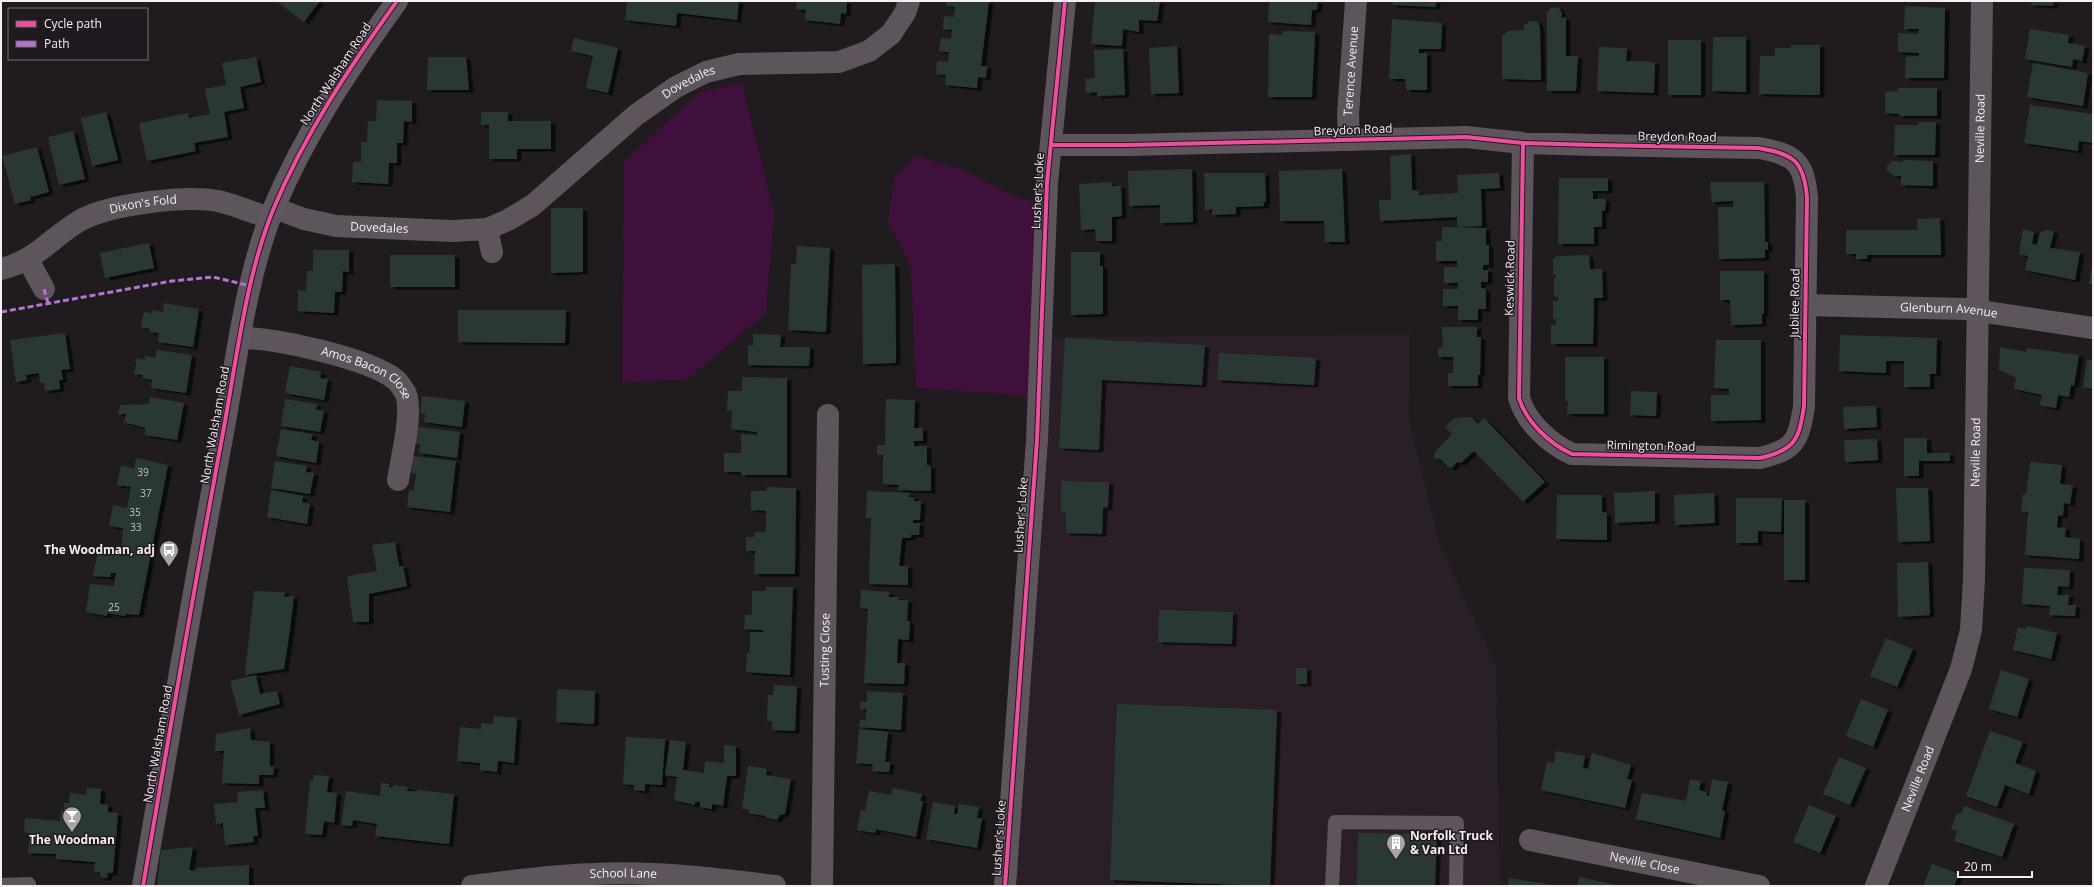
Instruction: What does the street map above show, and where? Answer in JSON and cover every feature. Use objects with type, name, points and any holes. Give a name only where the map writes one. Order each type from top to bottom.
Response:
[{"type":"main road","name":"North Walsham Road","points":[[143,886],[251,286],[272,213],[312,128],[349,69],[397,1]]},
{"type":"street","name":"Dovedales","points":[[272,213],[336,226],[452,231],[487,229],[508,220],[533,205],[636,115],[676,87],[706,72],[739,64],[839,62],[869,51],[891,34],[905,13],[909,1]]},
{"type":"street","points":[[1051,145],[1059,76],[1065,1]]},
{"type":"street","name":"Terence Avenue","points":[[1349,140],[1348,115],[1356,1]]},
{"type":"street","name":"Neville Road","points":[[1876,886],[1951,698],[1971,630],[1974,579],[1982,1]]},
{"type":"street","name":"Breydon Road","points":[[1051,145],[1128,145],[1466,137],[1523,143],[1758,148],[1780,152],[1796,162]]},
{"type":"street","name":"Keswick Road","points":[[1523,143],[1519,398],[1523,412]]},
{"type":"street","name":"Lusher's Loke","points":[[1005,886],[1036,440],[1047,191],[1051,145]]},
{"type":"street","name":"Jubilee Road","points":[[1792,444],[1800,430],[1804,406],[1804,305],[1807,198],[1806,178],[1796,162]]},
{"type":"street","name":"Dixon's Fold","points":[[1,269],[28,260],[80,221],[100,212],[165,200],[190,198],[218,201],[272,213]]},
{"type":"street","points":[[487,229],[492,252]]},
{"type":"street","points":[[28,260],[44,289]]},
{"type":"street","name":"Glenburn Avenue","points":[[1804,305],[1966,309],[2093,328]]},
{"type":"street","name":"Amos Bacon Close","points":[[241,338],[304,347],[357,360],[396,380],[405,393],[408,415],[398,480]]},
{"type":"street","name":"Rimington Road","points":[[1523,412],[1557,447],[1572,454],[1760,458],[1778,454],[1792,444]]},
{"type":"street","name":"Tusting Close","points":[[822,886],[828,415]]},
{"type":"street","name":"Neville Close","points":[[1530,840],[1760,886]]},
{"type":"street","name":"School Lane","points":[[472,886],[506,884],[592,874],[643,873],[711,882],[775,886]]},
{"type":"lane","points":[[1332,886],[1334,822],[1457,823],[1456,886]]},
{"type":"lane","points":[[1,885],[29,884]]},
{"type":"shaded area","points":[[742,83],[774,214],[766,313],[688,379],[622,383],[624,162],[699,92]]},
{"type":"shaded area","points":[[916,156],[963,170],[1018,198],[1040,202],[1033,396],[916,388],[911,267],[888,222],[894,179]]},
{"type":"shaded area","points":[[1410,334],[1409,420],[1440,545],[1496,667],[1500,886],[1015,886],[1049,337]]},
{"type":"building","points":[[276,1],[320,1],[304,22]]},
{"type":"building","points":[[627,1],[739,1],[737,20],[677,13],[676,26],[625,20]]},
{"type":"building","points":[[797,1],[847,1],[846,14],[841,13],[840,24],[805,20],[806,10],[796,9]]},
{"type":"building","points":[[946,1],[989,1],[981,66],[987,66],[986,78],[978,77],[977,88],[945,85],[946,75],[936,74],[937,61],[948,62],[949,52],[939,51],[941,38],[951,39],[952,30],[943,29],[944,16],[954,17],[955,7],[946,6]]},
{"type":"building","points":[[1095,1],[1160,1],[1157,21],[1139,20],[1139,32],[1123,29],[1122,46],[1091,44]]},
{"type":"building","points":[[1269,1],[1318,1],[1317,10],[1312,10],[1311,25],[1268,22]]},
{"type":"building","points":[[1393,1],[1436,1],[1436,7],[1392,5]]},
{"type":"building","points":[[2032,1],[2054,1],[2053,6],[2031,5]]},
{"type":"building","points":[[1905,6],[1945,8],[1944,78],[1905,78],[1906,57],[1919,56],[1919,53],[1898,52],[1898,33],[1918,34],[1919,29],[1904,29]]},
{"type":"building","points":[[1558,7],[1562,13],[1561,18],[1566,17],[1566,56],[1578,56],[1576,91],[1547,91],[1547,12],[1551,8]]},
{"type":"building","points":[[1392,19],[1442,23],[1441,49],[1419,49],[1419,53],[1427,53],[1427,90],[1406,90],[1405,79],[1389,79]]},
{"type":"building","points":[[1531,21],[1537,21],[1540,27],[1541,80],[1502,79],[1502,36],[1508,31],[1524,30],[1524,25]]},
{"type":"building","points":[[2030,29],[2069,35],[2068,43],[2085,46],[2082,61],[2073,59],[2072,67],[2025,59]]},
{"type":"building","points":[[1283,31],[1315,32],[1312,97],[1268,97],[1269,34],[1282,35]]},
{"type":"building","points":[[1713,37],[1746,37],[1746,92],[1712,91]]},
{"type":"building","points":[[574,38],[618,48],[608,93],[586,88],[593,56],[571,51]]},
{"type":"building","points":[[1668,40],[1701,40],[1701,95],[1668,95]]},
{"type":"building","points":[[1791,45],[1820,45],[1820,95],[1759,94],[1760,56],[1775,56],[1775,48],[1791,48]]},
{"type":"building","points":[[1177,46],[1179,93],[1151,94],[1149,48]]},
{"type":"building","points":[[1599,47],[1627,48],[1626,61],[1655,62],[1654,93],[1597,91]]},
{"type":"building","points":[[1123,49],[1125,95],[1097,96],[1097,92],[1086,93],[1085,79],[1095,78],[1094,50]]},
{"type":"building","points":[[256,57],[261,82],[240,87],[244,108],[224,112],[228,137],[194,143],[196,151],[147,161],[139,123],[188,113],[189,118],[210,114],[205,89],[226,85],[222,63]]},
{"type":"building","points":[[428,57],[466,57],[469,90],[427,90]]},
{"type":"building","points":[[2033,63],[2088,73],[2083,106],[2027,97]]},
{"type":"building","points":[[1898,88],[1937,88],[1937,116],[1899,116],[1899,114],[1885,113],[1885,92],[1898,91]]},
{"type":"building","points":[[377,100],[412,101],[412,122],[404,121],[403,143],[397,143],[397,163],[389,163],[388,184],[352,182],[353,162],[361,162],[361,142],[367,142],[368,121],[376,121]]},
{"type":"building","points":[[2030,105],[2093,114],[2093,143],[2079,141],[2078,151],[2024,143]]},
{"type":"building","points":[[106,112],[118,160],[92,166],[81,118]]},
{"type":"building","points":[[481,112],[508,112],[508,121],[551,121],[551,149],[517,149],[517,159],[489,159],[489,125],[481,125]]},
{"type":"building","points":[[1919,122],[1936,122],[1935,155],[1894,155],[1895,125],[1918,125]]},
{"type":"building","points":[[73,131],[85,179],[59,185],[48,137]]},
{"type":"building","points":[[37,147],[49,192],[30,197],[31,200],[15,204],[2,156]]},
{"type":"building","points":[[1411,154],[1412,190],[1419,191],[1419,195],[1458,193],[1457,175],[1499,173],[1500,188],[1481,189],[1482,226],[1457,227],[1457,217],[1380,221],[1379,200],[1391,200],[1390,156]]},
{"type":"building","points":[[1903,160],[1933,161],[1933,186],[1901,185],[1901,176],[1895,176],[1887,171],[1887,166],[1892,161],[1903,162]]},
{"type":"building","points":[[1192,169],[1193,222],[1160,223],[1160,205],[1129,206],[1128,171]]},
{"type":"building","points":[[1342,169],[1345,242],[1325,242],[1324,221],[1280,221],[1279,171]]},
{"type":"building","points":[[1204,173],[1265,173],[1266,202],[1264,202],[1264,206],[1236,207],[1236,214],[1212,215],[1212,209],[1205,210]]},
{"type":"building","points":[[1559,178],[1608,178],[1608,191],[1593,191],[1593,199],[1606,199],[1605,211],[1602,211],[1602,227],[1594,227],[1594,244],[1558,244]]},
{"type":"building","points":[[1112,182],[1112,186],[1121,186],[1122,216],[1112,217],[1112,241],[1096,241],[1095,229],[1081,230],[1079,184]]},
{"type":"building","points":[[1710,182],[1764,182],[1765,242],[1768,242],[1768,250],[1765,249],[1765,258],[1719,259],[1718,207],[1733,207],[1733,201],[1712,202]]},
{"type":"building","points":[[551,208],[583,208],[583,272],[551,273]]},
{"type":"building","points":[[1940,218],[1941,255],[1867,255],[1867,259],[1856,259],[1856,254],[1846,254],[1846,230],[1917,230],[1917,219]]},
{"type":"building","points":[[1442,227],[1486,228],[1486,245],[1489,245],[1489,265],[1483,265],[1483,270],[1488,270],[1488,282],[1481,282],[1481,288],[1486,289],[1486,309],[1478,309],[1478,320],[1458,320],[1458,306],[1443,306],[1443,289],[1458,289],[1458,283],[1444,283],[1444,267],[1457,267],[1457,261],[1436,261],[1436,241],[1442,241]]},
{"type":"building","points":[[2023,229],[2034,232],[2032,244],[2037,245],[2040,233],[2045,230],[2054,231],[2050,248],[2080,252],[2075,280],[2025,270],[2028,256],[2019,254]]},
{"type":"building","points":[[149,243],[154,268],[105,278],[100,253]]},
{"type":"building","points":[[797,246],[830,248],[826,332],[788,330],[791,264],[796,264]]},
{"type":"building","points":[[313,250],[349,250],[349,272],[343,271],[342,292],[335,292],[334,313],[298,311],[298,290],[306,291],[307,271],[313,271]]},
{"type":"building","points":[[1071,252],[1100,252],[1100,266],[1103,266],[1103,314],[1071,315]]},
{"type":"building","points":[[390,255],[455,255],[455,287],[390,287]]},
{"type":"building","points":[[1589,255],[1590,269],[1602,269],[1603,298],[1594,298],[1593,344],[1551,344],[1551,325],[1556,325],[1556,319],[1553,319],[1553,301],[1558,301],[1558,297],[1554,296],[1554,278],[1556,278],[1556,275],[1553,275],[1553,258],[1556,258],[1556,256]]},
{"type":"building","points":[[895,264],[896,363],[863,364],[862,265]]},
{"type":"building","points":[[2092,266],[2093,284],[2089,284]]},
{"type":"building","points":[[1720,271],[1764,271],[1764,314],[1762,314],[1762,324],[1731,325],[1730,300],[1720,300]]},
{"type":"building","points":[[164,303],[199,309],[193,347],[158,342],[159,333],[149,332],[150,329],[141,327],[144,312],[152,313],[153,310],[163,312]]},
{"type":"building","points":[[458,310],[566,310],[565,343],[458,342]]},
{"type":"building","points":[[1442,327],[1477,327],[1477,337],[1481,337],[1480,375],[1478,375],[1478,386],[1448,386],[1448,373],[1453,373],[1453,357],[1438,357],[1438,348],[1443,347]]},
{"type":"building","points":[[65,333],[70,369],[61,370],[63,380],[59,380],[60,389],[45,391],[44,383],[40,383],[39,373],[26,375],[27,380],[16,382],[10,340]]},
{"type":"building","points":[[753,334],[781,335],[780,347],[810,347],[809,366],[748,365],[748,345],[753,346]]},
{"type":"building","points":[[1840,335],[1937,338],[1936,374],[1930,374],[1930,387],[1904,387],[1904,361],[1886,361],[1886,373],[1839,371]]},
{"type":"building","points":[[1065,338],[1205,345],[1202,385],[1102,380],[1099,450],[1059,448]]},
{"type":"building","points":[[1716,340],[1761,340],[1761,420],[1711,421],[1711,395],[1729,395],[1729,389],[1714,388]]},
{"type":"building","points":[[2000,347],[2026,352],[2027,348],[2079,355],[2074,386],[2071,385],[2069,397],[2058,395],[2056,408],[2042,406],[2040,404],[2042,395],[2014,389],[2016,378],[1999,370]]},
{"type":"building","points":[[157,350],[192,355],[186,393],[151,388],[152,380],[142,378],[143,375],[134,374],[137,358],[145,360],[145,356],[155,358]]},
{"type":"building","points":[[1219,353],[1316,358],[1314,385],[1217,380]]},
{"type":"building","points":[[1565,357],[1604,357],[1604,414],[1567,414],[1568,401],[1565,401]]},
{"type":"building","points":[[2087,360],[2093,360],[2093,389],[2083,387]]},
{"type":"building","points":[[290,366],[321,372],[320,378],[328,379],[324,400],[285,393]]},
{"type":"building","points":[[742,377],[787,378],[787,475],[741,475],[741,472],[724,472],[724,453],[741,453],[741,434],[757,435],[757,432],[731,429],[732,410],[727,411],[728,391],[742,391]]},
{"type":"building","points":[[1631,391],[1657,392],[1656,416],[1630,415]]},
{"type":"building","points":[[422,396],[465,401],[462,427],[424,422],[425,414],[420,413]]},
{"type":"building","points":[[150,397],[184,403],[177,440],[145,435],[145,428],[124,422],[126,414],[118,414],[120,405],[149,404]]},
{"type":"building","points":[[285,399],[317,404],[316,410],[324,411],[320,432],[281,426]]},
{"type":"building","points":[[886,399],[915,400],[914,428],[923,428],[923,441],[914,441],[914,446],[927,446],[927,465],[931,466],[931,491],[898,490],[899,485],[883,484],[883,455],[877,455],[877,445],[885,445]]},
{"type":"building","points":[[1876,406],[1877,427],[1844,429],[1843,407]]},
{"type":"building","points":[[1471,417],[1478,424],[1484,418],[1545,482],[1523,502],[1474,451],[1461,463],[1457,462],[1452,468],[1448,467],[1442,460],[1434,458],[1434,453],[1452,434],[1445,427],[1454,418]]},
{"type":"building","points":[[418,427],[460,432],[457,458],[419,453],[420,444],[415,444]]},
{"type":"building","points":[[281,429],[313,434],[311,440],[319,442],[316,463],[276,456]]},
{"type":"building","points":[[1904,438],[1927,438],[1927,453],[1950,453],[1950,461],[1919,461],[1919,476],[1904,476]]},
{"type":"building","points":[[1877,439],[1878,460],[1845,462],[1844,440]]},
{"type":"building","points":[[413,456],[456,461],[450,512],[407,507],[409,490],[414,491],[416,474],[411,473]]},
{"type":"building","points":[[136,458],[168,465],[139,615],[126,614],[125,616],[107,613],[107,616],[86,612],[90,584],[114,586],[116,573],[111,573],[110,577],[93,576],[98,551],[105,551],[105,549],[121,551],[123,528],[109,526],[113,505],[127,508],[131,487],[117,485],[121,465],[134,469]]},
{"type":"building","points":[[275,461],[307,466],[306,472],[314,473],[310,494],[271,488]]},
{"type":"building","points":[[2030,462],[2062,465],[2060,484],[2073,485],[2070,504],[2064,503],[2063,516],[2058,515],[2057,528],[2066,527],[2065,537],[2080,539],[2079,559],[2025,555],[2028,512],[2021,511],[2023,494],[2026,494]]},
{"type":"building","points":[[1061,481],[1109,482],[1108,507],[1103,508],[1102,534],[1066,533],[1066,513],[1061,512]]},
{"type":"building","points":[[767,487],[796,488],[795,574],[754,574],[755,551],[746,551],[746,537],[754,537],[755,532],[766,532],[766,511],[751,510],[751,491],[767,491]]},
{"type":"building","points":[[1896,488],[1928,488],[1930,541],[1898,542]]},
{"type":"building","points":[[271,490],[303,496],[302,502],[310,504],[307,524],[267,517]]},
{"type":"building","points":[[867,491],[910,493],[909,497],[914,497],[914,501],[921,501],[920,520],[913,520],[913,523],[920,523],[919,535],[911,535],[911,538],[902,538],[899,566],[908,566],[908,585],[869,584],[871,518],[866,518]]},
{"type":"building","points":[[1655,491],[1655,521],[1615,523],[1614,493]]},
{"type":"building","points":[[1714,493],[1715,523],[1675,525],[1674,495]]},
{"type":"building","points":[[1557,495],[1602,495],[1602,512],[1607,513],[1607,540],[1556,539]]},
{"type":"building","points":[[1736,498],[1782,498],[1781,532],[1758,531],[1758,543],[1736,543]]},
{"type":"building","points":[[1784,500],[1805,500],[1805,580],[1784,580]]},
{"type":"building","points":[[395,542],[399,566],[403,566],[407,586],[369,594],[369,622],[353,622],[347,576],[377,571],[372,545]]},
{"type":"building","points":[[1928,562],[1930,615],[1898,617],[1897,563]]},
{"type":"building","points":[[2024,568],[2070,570],[2069,587],[2058,586],[2057,595],[2069,595],[2068,605],[2076,605],[2075,616],[2049,615],[2050,606],[2022,604]]},
{"type":"building","points":[[766,587],[793,587],[790,675],[746,672],[747,653],[750,653],[750,632],[764,632],[763,630],[744,629],[745,615],[752,615],[752,591],[766,591]]},
{"type":"building","points":[[861,590],[889,592],[889,597],[899,597],[898,600],[908,600],[907,621],[910,621],[909,640],[898,639],[897,663],[905,663],[904,684],[864,683],[868,609],[860,608]]},
{"type":"building","points":[[254,591],[285,592],[284,597],[294,596],[284,669],[245,675]]},
{"type":"building","points":[[1159,610],[1233,612],[1232,644],[1158,642]]},
{"type":"building","points":[[2027,626],[2057,633],[2051,659],[2013,650],[2018,627],[2026,629]]},
{"type":"building","points":[[1886,638],[1913,649],[1897,687],[1870,676]]},
{"type":"building","points":[[1296,668],[1307,668],[1307,684],[1296,684]]},
{"type":"building","points":[[2001,670],[2029,679],[2017,717],[1989,709]]},
{"type":"building","points":[[256,675],[260,694],[277,691],[280,704],[239,715],[230,681]]},
{"type":"building","points":[[774,685],[797,686],[795,731],[772,730],[772,721],[767,721],[768,695],[773,695]]},
{"type":"building","points":[[557,689],[595,691],[594,724],[556,722]]},
{"type":"building","points":[[867,691],[903,693],[901,730],[859,727],[860,720],[866,720],[866,709],[860,709],[861,702],[867,702]]},
{"type":"building","points":[[1861,699],[1888,710],[1873,747],[1846,736]]},
{"type":"building","points":[[1117,704],[1277,710],[1270,886],[1110,880]]},
{"type":"building","points":[[494,716],[517,718],[514,763],[498,761],[497,772],[480,770],[480,763],[457,761],[460,727],[481,729],[481,723],[493,724]]},
{"type":"building","points":[[250,728],[251,740],[270,742],[270,766],[274,766],[273,775],[259,775],[259,784],[222,783],[224,751],[215,751],[216,734]]},
{"type":"building","points":[[859,729],[888,732],[885,762],[890,762],[889,772],[872,771],[873,764],[856,763]]},
{"type":"building","points":[[1990,731],[2023,742],[2015,763],[2036,771],[2029,794],[2005,785],[1997,807],[1966,796]]},
{"type":"building","points":[[626,737],[665,739],[662,785],[645,784],[645,791],[634,790],[634,785],[623,784]]},
{"type":"building","points":[[670,740],[686,742],[683,770],[704,773],[705,761],[724,763],[724,745],[736,746],[736,776],[727,776],[723,806],[712,804],[712,809],[700,807],[700,802],[695,802],[695,805],[674,800],[677,777],[665,775]]},
{"type":"building","points":[[1556,751],[1585,756],[1583,768],[1588,769],[1592,753],[1631,765],[1627,779],[1632,780],[1625,808],[1541,790],[1547,762],[1554,763]]},
{"type":"building","points":[[1839,757],[1866,768],[1850,805],[1823,794]]},
{"type":"building","points":[[748,766],[767,769],[766,775],[791,779],[785,814],[780,815],[777,820],[765,817],[766,816],[748,813],[749,810],[742,809]]},
{"type":"building","points":[[314,775],[329,776],[327,792],[337,793],[334,823],[324,821],[322,835],[305,834],[310,781],[313,781]]},
{"type":"building","points":[[1690,779],[1701,781],[1699,790],[1707,792],[1706,795],[1709,796],[1712,779],[1728,782],[1722,810],[1725,811],[1720,838],[1636,819],[1642,793],[1686,801]]},
{"type":"building","points":[[381,783],[389,784],[389,787],[393,787],[394,785],[408,787],[407,791],[417,792],[417,790],[454,794],[449,844],[375,836],[377,824],[353,820],[352,826],[341,825],[346,791],[380,796]]},
{"type":"building","name":"The Woodman","points":[[87,788],[101,789],[100,804],[108,805],[108,812],[118,813],[113,873],[108,873],[107,878],[100,877],[100,872],[94,872],[95,862],[56,859],[56,854],[28,853],[30,833],[24,832],[25,818],[60,821],[61,810],[64,811],[64,803],[69,803],[70,793],[86,795]]},
{"type":"building","points":[[893,788],[922,794],[920,801],[923,801],[916,837],[876,829],[875,833],[857,830],[861,810],[865,811],[869,791],[891,795]]},
{"type":"building","points":[[263,790],[265,808],[255,808],[258,836],[253,836],[254,842],[225,845],[223,823],[216,824],[214,804],[238,802],[237,792]]},
{"type":"building","points":[[933,802],[955,806],[954,814],[957,814],[959,804],[979,807],[977,818],[982,818],[977,848],[926,839]]},
{"type":"building","points":[[1809,805],[1836,816],[1820,853],[1793,842]]},
{"type":"building","points":[[1964,806],[2014,824],[2002,857],[1954,841],[1957,831],[1951,829],[1957,813],[1961,814]]},
{"type":"building","name":"Norfolk Truck & Van Ltd","points":[[1358,833],[1437,834],[1435,886],[1357,886]]},
{"type":"building","points":[[193,847],[189,870],[196,871],[196,868],[249,865],[249,886],[157,886],[161,850]]},
{"type":"building","points":[[1932,864],[1959,874],[1954,886],[1923,886]]},
{"type":"building","points":[[1579,877],[1617,885],[1617,886],[1577,886]]},
{"type":"building","points":[[1509,878],[1553,885],[1553,886],[1508,886]]},
{"type":"marked path","points":[[1,312],[172,281],[213,277],[251,286]]},
{"type":"marked path","points":[[44,289],[48,303]]},
{"type":"cycle path","points":[[143,886],[242,322],[255,264],[273,210],[299,154],[345,76],[397,1]]},
{"type":"cycle path","points":[[1005,886],[1037,440],[1047,183],[1065,1]]},
{"type":"cycle path","points":[[1051,145],[1128,145],[1466,137],[1523,143],[1758,148],[1780,153],[1795,161],[1800,168],[1806,185],[1807,198],[1804,406],[1797,435],[1788,447],[1772,455],[1760,458],[1572,454],[1547,438],[1533,424],[1522,407],[1519,398],[1523,143]]},
{"type":"place","name":"The Woodman, adj","points":[[169,567]]},
{"type":"place","name":"The Woodman","points":[[72,833]]},
{"type":"place","name":"Norfolk Truck & Van Ltd","points":[[1396,860]]}]
